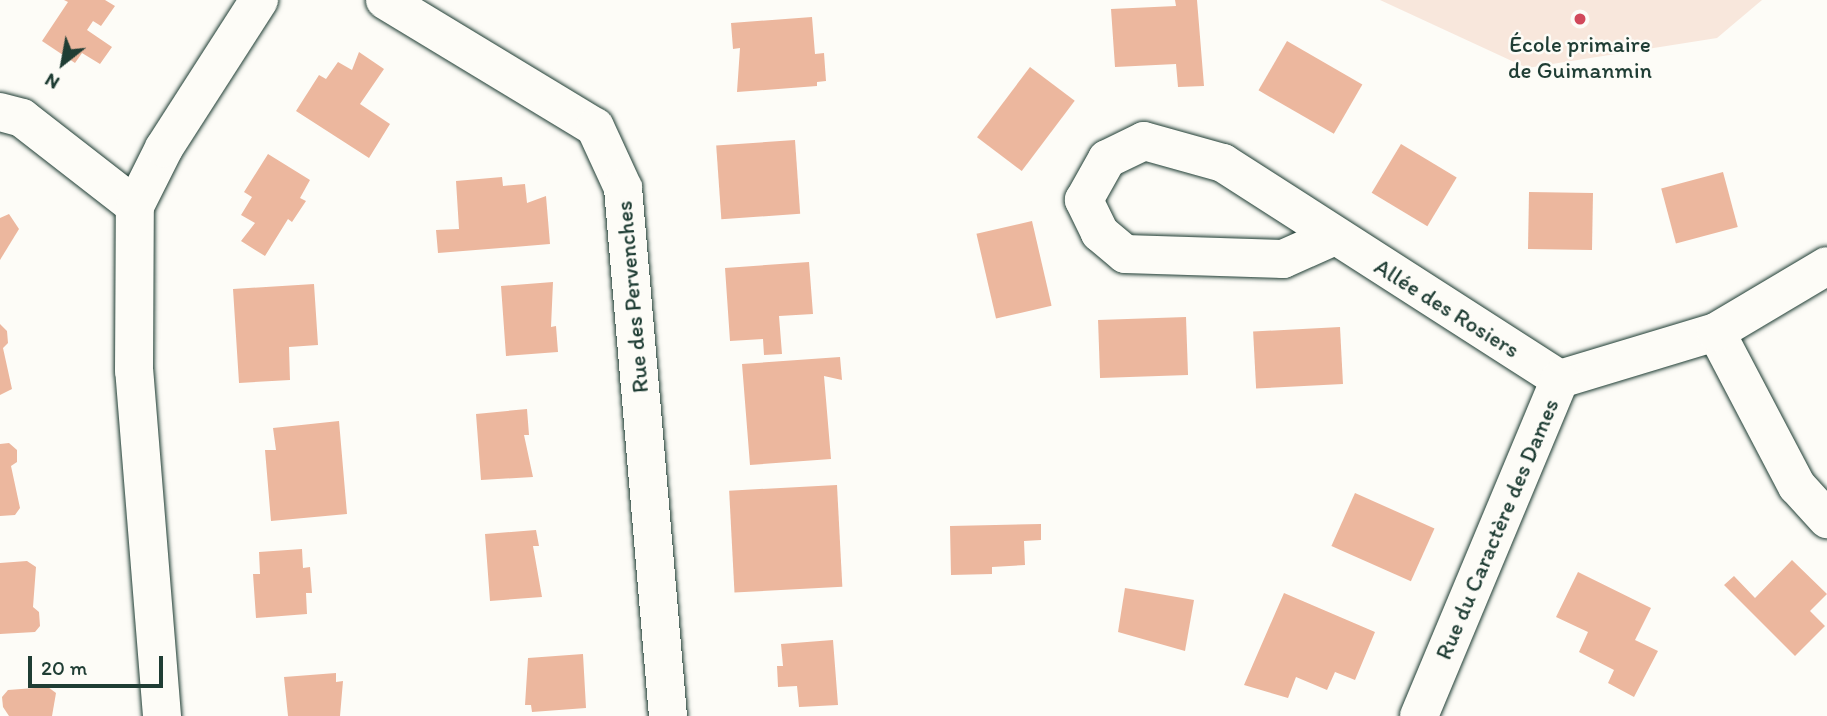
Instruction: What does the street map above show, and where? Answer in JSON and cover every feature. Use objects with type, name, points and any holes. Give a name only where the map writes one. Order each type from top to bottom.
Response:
[{"type":"street","points":[[162,716],[134,371],[135,206],[164,148],[260,0]]},
{"type":"street","name":"Rue des Pervenches","points":[[386,0],[595,127],[623,188],[668,716]]},
{"type":"street","points":[[0,113],[22,118],[135,206]]},
{"type":"street","name":"Allée des Rosiers","points":[[1335,236],[1283,259],[1125,254],[1100,233],[1084,200],[1107,159],[1144,141],[1223,163],[1560,379]]},
{"type":"street","name":"Rue du Caractère des Dames","points":[[1419,716],[1560,379],[1716,332],[1827,266]]},
{"type":"street","points":[[1716,332],[1797,486],[1827,519]]},
{"type":"shaded area","name":"École primaire de Guimanmin","points":[[1380,0],[1762,0],[1717,38],[1527,68]]},
{"type":"building","points":[[64,0],[105,0],[115,6],[101,26],[93,21],[87,30],[112,47],[100,64],[82,53],[75,63],[42,41],[68,2]]},
{"type":"building","points":[[1175,0],[1197,0],[1204,86],[1178,87],[1176,64],[1115,67],[1111,9],[1176,6]]},
{"type":"building","points":[[812,17],[815,54],[824,53],[826,81],[817,82],[817,86],[737,92],[740,48],[733,49],[731,23]]},
{"type":"building","points":[[1287,41],[1362,84],[1334,134],[1258,90]]},
{"type":"building","points":[[359,52],[384,69],[360,104],[390,124],[369,158],[296,111],[319,75],[326,79],[338,62],[352,70]]},
{"type":"building","points":[[1030,67],[1075,101],[1022,171],[977,137]]},
{"type":"building","points":[[795,140],[800,214],[721,219],[716,146]]},
{"type":"building","points":[[1401,144],[1457,177],[1427,226],[1372,193]]},
{"type":"building","points":[[268,154],[310,180],[300,198],[306,201],[292,222],[288,219],[265,256],[241,241],[255,223],[241,215],[252,197],[244,192]]},
{"type":"building","points":[[1723,172],[1738,227],[1676,244],[1661,189]]},
{"type":"building","points":[[502,177],[503,186],[525,184],[527,203],[546,196],[550,244],[438,253],[436,230],[459,229],[456,181]]},
{"type":"building","points":[[1529,192],[1593,193],[1592,250],[1528,249]]},
{"type":"building","points":[[9,214],[19,229],[0,260],[0,218]]},
{"type":"building","points":[[1032,221],[1052,306],[996,319],[976,234]]},
{"type":"building","points":[[809,262],[813,314],[779,316],[782,354],[764,355],[763,339],[730,341],[725,268]]},
{"type":"building","points":[[553,282],[551,327],[556,326],[558,352],[506,356],[501,286]]},
{"type":"building","points":[[314,284],[318,345],[289,347],[290,380],[239,383],[233,289]]},
{"type":"building","points":[[1186,317],[1188,375],[1100,378],[1098,320]]},
{"type":"building","points":[[0,324],[7,331],[8,343],[3,348],[12,389],[0,395]]},
{"type":"building","points":[[1340,327],[1343,384],[1256,388],[1253,332]]},
{"type":"building","points":[[840,357],[842,380],[824,376],[831,459],[750,465],[742,364]]},
{"type":"building","points":[[527,409],[529,435],[524,435],[533,477],[481,480],[476,414]]},
{"type":"building","points":[[339,421],[347,514],[271,521],[265,450],[276,450],[273,428]]},
{"type":"building","points":[[9,443],[17,450],[17,462],[11,466],[20,508],[15,515],[0,516],[0,444]]},
{"type":"building","points":[[837,485],[842,587],[734,593],[729,491]]},
{"type":"building","points":[[1355,493],[1434,528],[1411,581],[1331,546]]},
{"type":"building","points":[[1041,524],[1041,540],[1024,541],[1025,565],[992,567],[992,574],[951,575],[950,526]]},
{"type":"building","points":[[536,530],[539,546],[533,546],[542,597],[490,601],[485,534]]},
{"type":"building","points":[[302,549],[303,568],[310,567],[312,593],[306,593],[307,614],[256,618],[253,574],[260,574],[259,552]]},
{"type":"building","points":[[1792,560],[1827,594],[1810,611],[1825,626],[1795,656],[1724,585],[1734,576],[1755,598]]},
{"type":"building","points":[[27,561],[36,567],[33,607],[39,612],[40,626],[35,632],[0,634],[0,563]]},
{"type":"building","points":[[1578,572],[1651,608],[1635,640],[1658,651],[1634,697],[1608,683],[1614,670],[1579,652],[1588,632],[1556,617]]},
{"type":"building","points":[[1125,588],[1194,600],[1185,651],[1118,632]]},
{"type":"building","points":[[1284,593],[1375,632],[1355,680],[1335,672],[1327,690],[1296,677],[1288,698],[1244,685]]},
{"type":"building","points":[[833,640],[838,705],[799,707],[797,686],[778,687],[777,666],[783,666],[781,644]]},
{"type":"building","points":[[583,654],[586,708],[532,712],[531,705],[525,705],[528,658]]},
{"type":"building","points":[[336,673],[336,682],[343,681],[340,716],[288,716],[284,677]]},
{"type":"building","points":[[48,687],[56,693],[52,716],[9,716],[3,707],[2,697],[8,690]]},
{"type":"place","name":"École primaire de Guimanmin","points":[[1580,19]]}]
